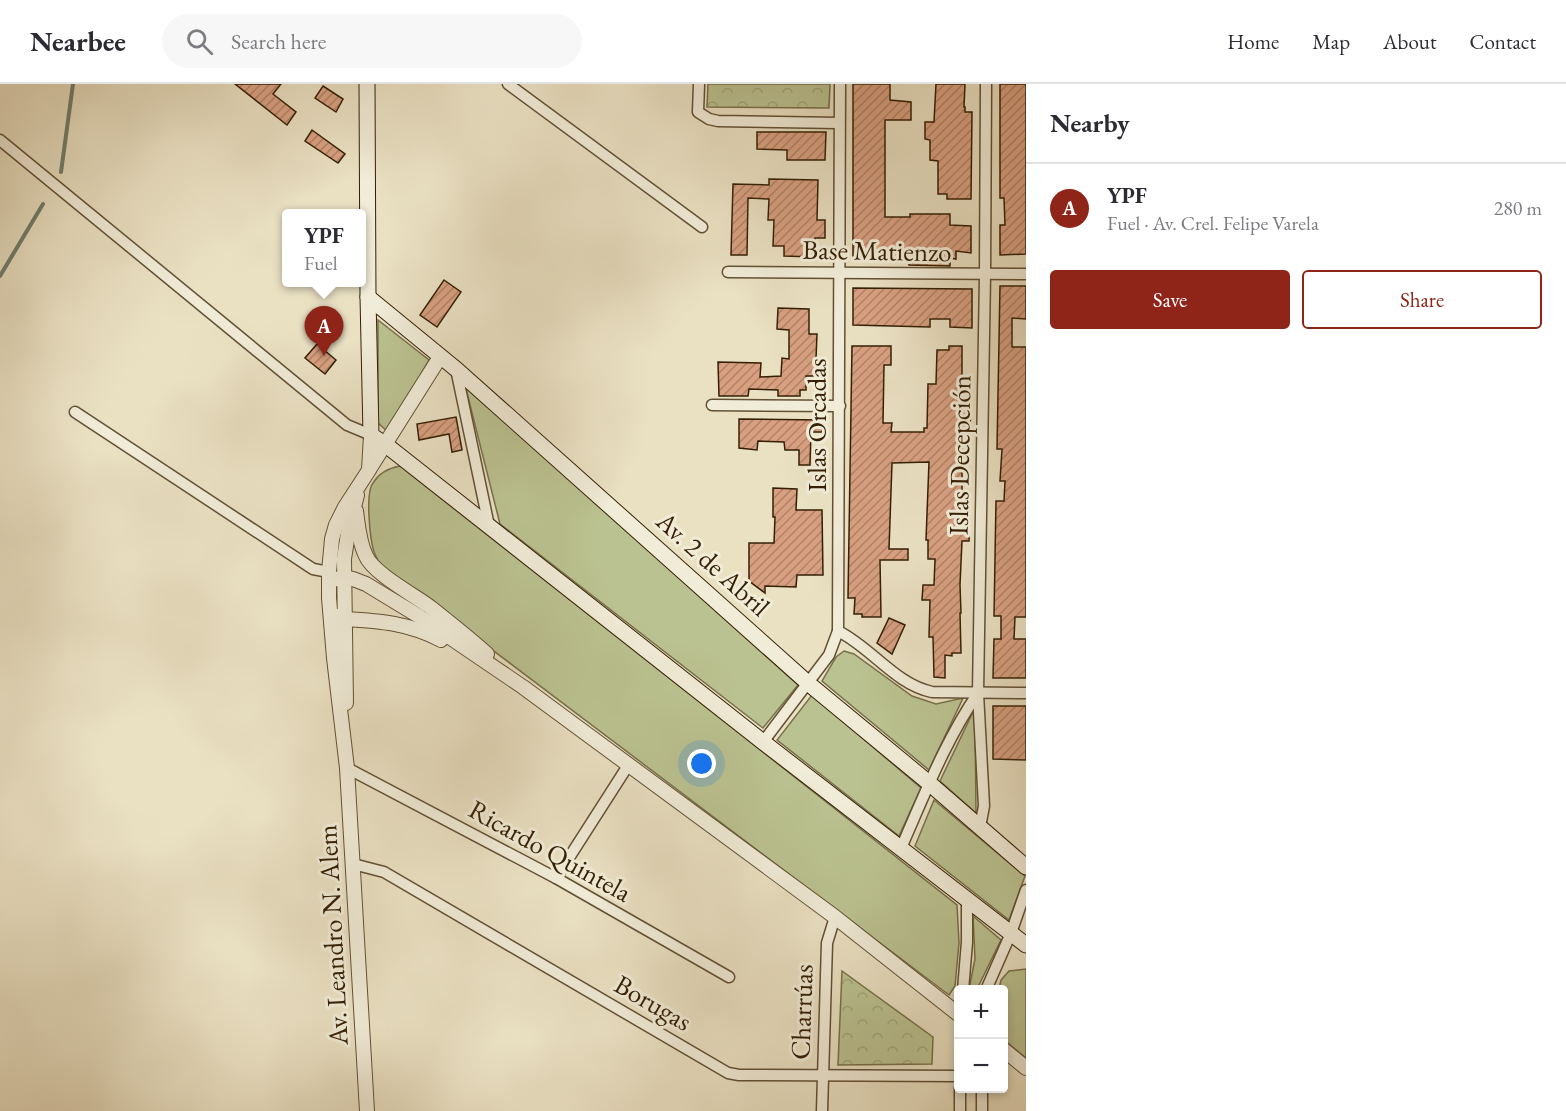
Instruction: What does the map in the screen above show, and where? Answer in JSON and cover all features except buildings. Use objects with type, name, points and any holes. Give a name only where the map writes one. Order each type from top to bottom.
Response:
[{"type":"main road","points":[[367,84],[371,435],[1026,945]]},
{"type":"main road","name":"Av. 2 de Abril","points":[[368,297],[456,369],[809,684],[1026,867]]},
{"type":"street","points":[[508,84],[702,227]]},
{"type":"street","points":[[699,84],[698,112],[709,119],[839,123]]},
{"type":"street","name":"Islas Orcadas","points":[[763,742],[830,656],[838,631],[840,84]]},
{"type":"street","name":"Islas Decepción","points":[[980,827],[984,806],[978,693],[986,275],[986,84]]},
{"type":"street","points":[[0,140],[347,424],[371,435],[369,470]]},
{"type":"street","name":"Base Matienzo","points":[[728,272],[1026,274]]},
{"type":"street","points":[[346,762],[329,583],[332,539],[345,507],[441,357]]},
{"type":"street","points":[[456,369],[489,526]]},
{"type":"street","points":[[712,405],[840,406]]},
{"type":"street","points":[[75,412],[313,569],[329,583],[336,614],[340,618],[398,623],[414,628],[449,644],[501,676],[524,687]]},
{"type":"street","points":[[346,762],[344,577],[346,542],[359,486]]},
{"type":"street","points":[[355,503],[361,540],[370,562],[475,643],[496,661],[506,675]]},
{"type":"street","points":[[329,583],[344,577],[366,584],[524,687],[835,917],[954,1011]]},
{"type":"street","points":[[838,631],[856,641],[908,684],[920,690],[1026,693]]},
{"type":"street","points":[[902,849],[929,783],[966,710],[978,693]]},
{"type":"street","name":"Av. Leandro N. Alem","points":[[346,762],[367,1111]]},
{"type":"street","name":"Ricardo Quintela","points":[[346,762],[729,977]]},
{"type":"street","points":[[556,878],[629,764]]},
{"type":"street","name":"Borugas","points":[[353,864],[384,872],[728,1073],[739,1075],[954,1076]]},
{"type":"street","points":[[988,985],[1011,933],[1026,890]]},
{"type":"street","points":[[963,985],[967,900]]},
{"type":"street","name":"Charrúas","points":[[822,1111],[827,943],[835,917]]},
{"type":"street","points":[[1008,1053],[1026,1068]]},
{"type":"street","points":[[960,1093],[960,1111]]},
{"type":"street","points":[[982,1093],[982,1111]]},
{"type":"green space","points":[[708,84],[830,84],[829,108],[707,107]]},
{"type":"green space","points":[[378,320],[429,360],[388,432],[378,423]]},
{"type":"green space","points":[[465,385],[798,685],[763,728],[500,524]]},
{"type":"green space","points":[[400,466],[957,905],[959,943],[955,985],[949,995],[380,565],[371,537],[369,496],[375,479],[388,470]]},
{"type":"green space","points":[[844,651],[854,654],[912,696],[936,704],[963,698],[929,770],[822,681],[836,657]]},
{"type":"green space","points":[[812,695],[921,788],[899,836],[777,740]]},
{"type":"green space","points":[[974,710],[975,713],[976,813],[940,781]]},
{"type":"green space","points":[[934,800],[1025,876],[1009,920],[915,846]]},
{"type":"green space","points":[[973,916],[1001,940],[979,985],[970,985],[975,959]]},
{"type":"green space","points":[[1026,969],[1026,1058],[1008,1043],[1008,985],[1000,985],[1009,971]]},
{"type":"green space","points":[[842,971],[933,1037],[932,1064],[838,1065]]},
{"type":"waterway","points":[[61,172],[73,84]]},
{"type":"waterway","points":[[0,276],[43,204]]},
{"type":"place","name":"YPF","points":[[324,356]]}]
